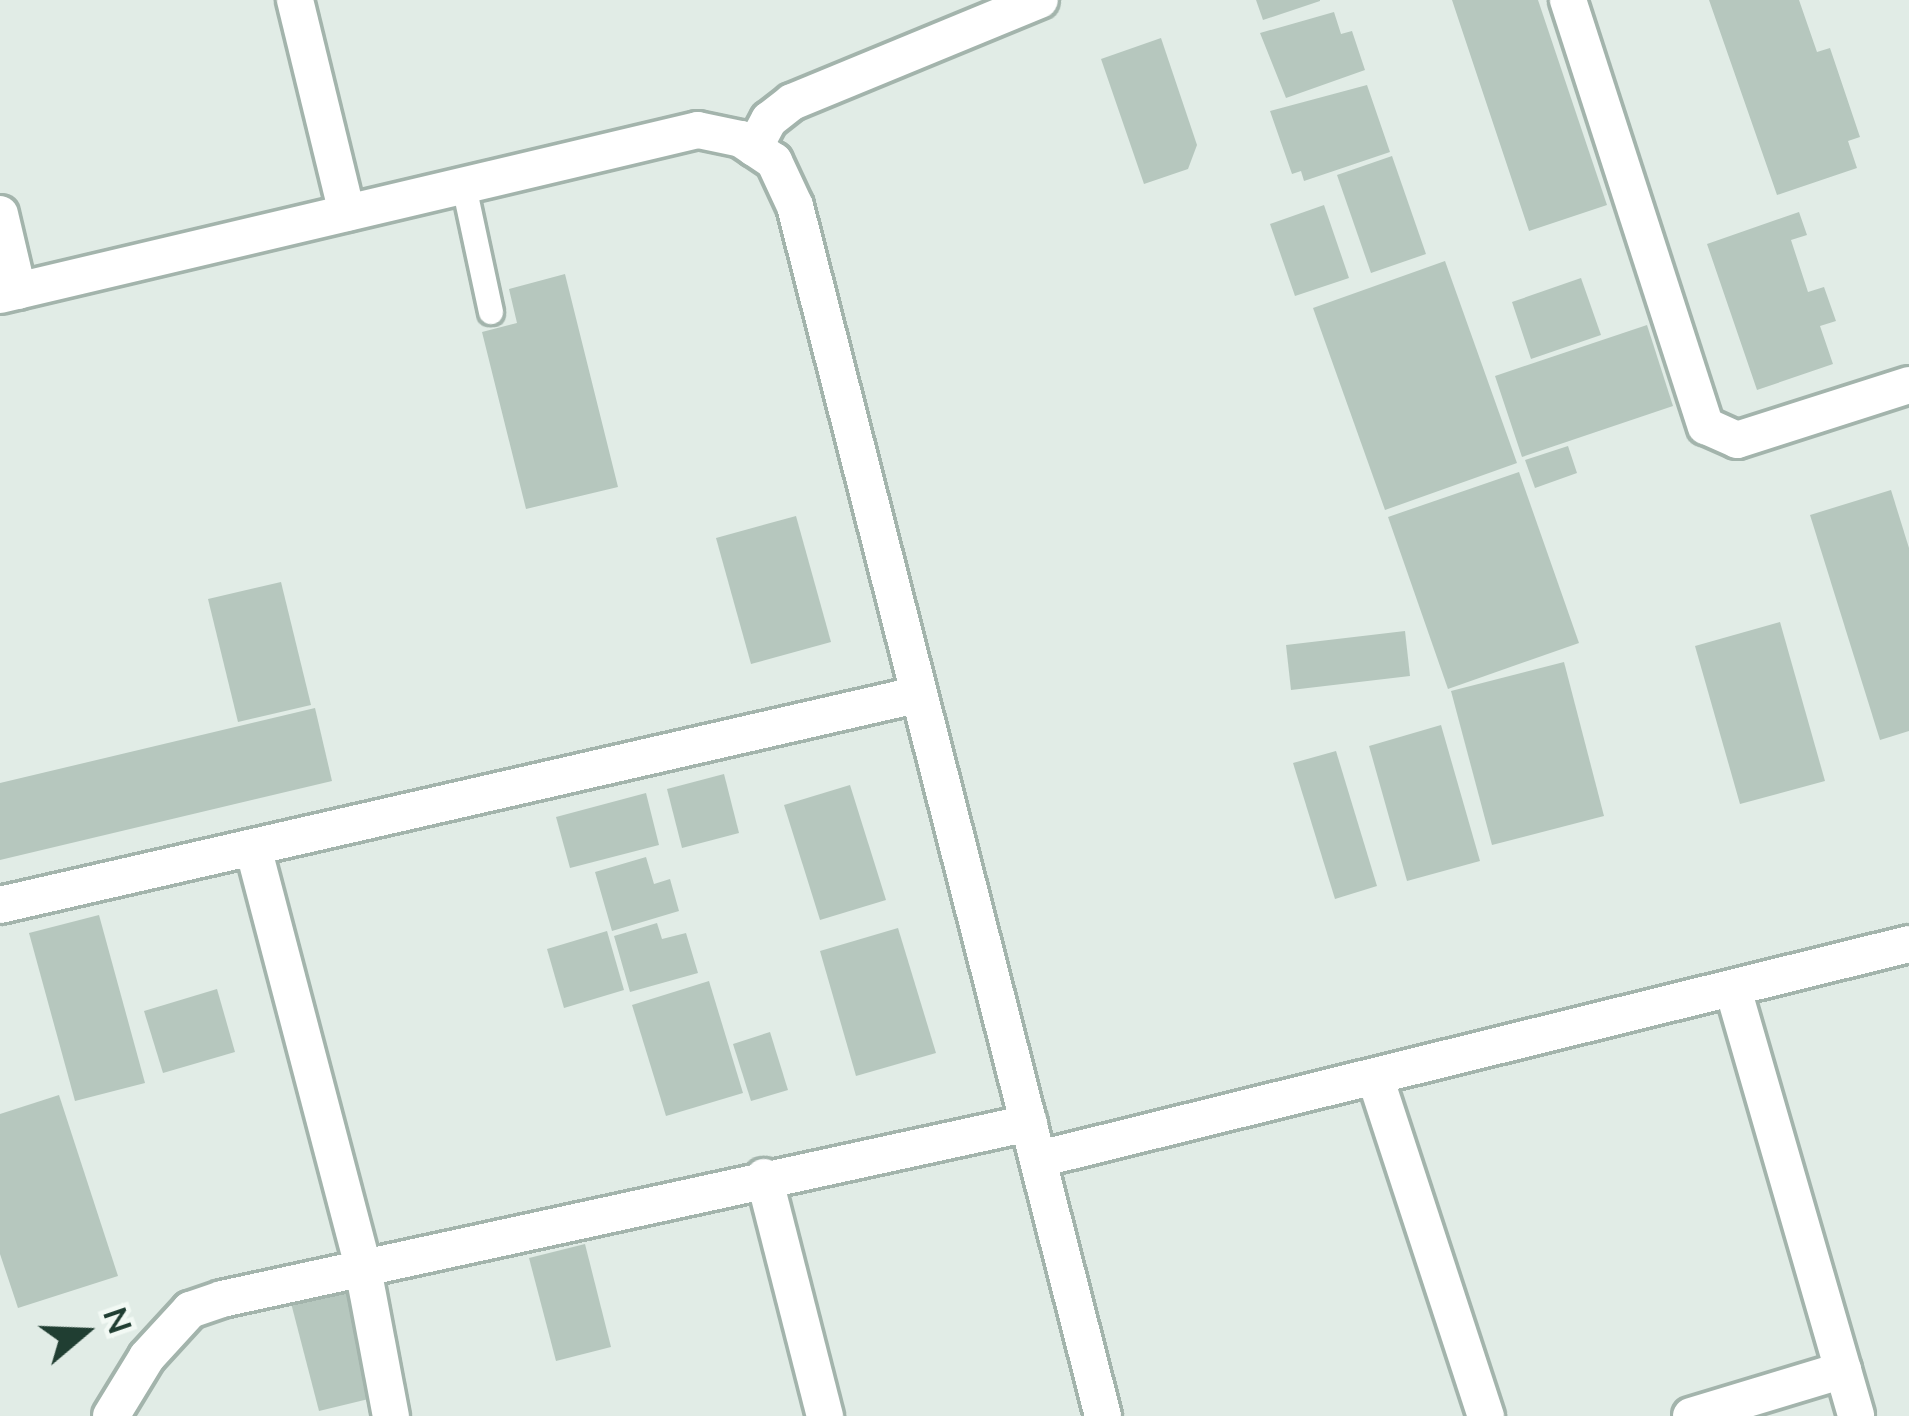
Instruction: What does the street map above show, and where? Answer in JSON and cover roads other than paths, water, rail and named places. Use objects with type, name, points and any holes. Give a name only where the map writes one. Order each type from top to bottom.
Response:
[{"type":"street","points":[[295,0],[347,213]]},
{"type":"street","points":[[754,148],[769,120],[792,102],[1040,0]]},
{"type":"street","points":[[1568,0],[1706,426],[1737,440],[1909,385]]},
{"type":"street","points":[[0,214],[9,293],[698,130],[754,148],[774,161],[795,206],[1103,1416]]},
{"type":"street","points":[[0,904],[254,851],[916,695]]},
{"type":"street","points":[[254,851],[362,1263],[392,1416]]},
{"type":"street","points":[[1039,1159],[1909,944]]},
{"type":"street","points":[[1733,989],[1856,1416]]},
{"type":"street","points":[[1375,1077],[1486,1416]]},
{"type":"street","points":[[111,1416],[147,1357],[190,1310],[362,1263],[1029,1123]]},
{"type":"street","points":[[764,1177],[825,1416]]},
{"type":"street","points":[[1691,1416],[1843,1370]]},
{"type":"lane","points":[[464,187],[491,312]]}]
